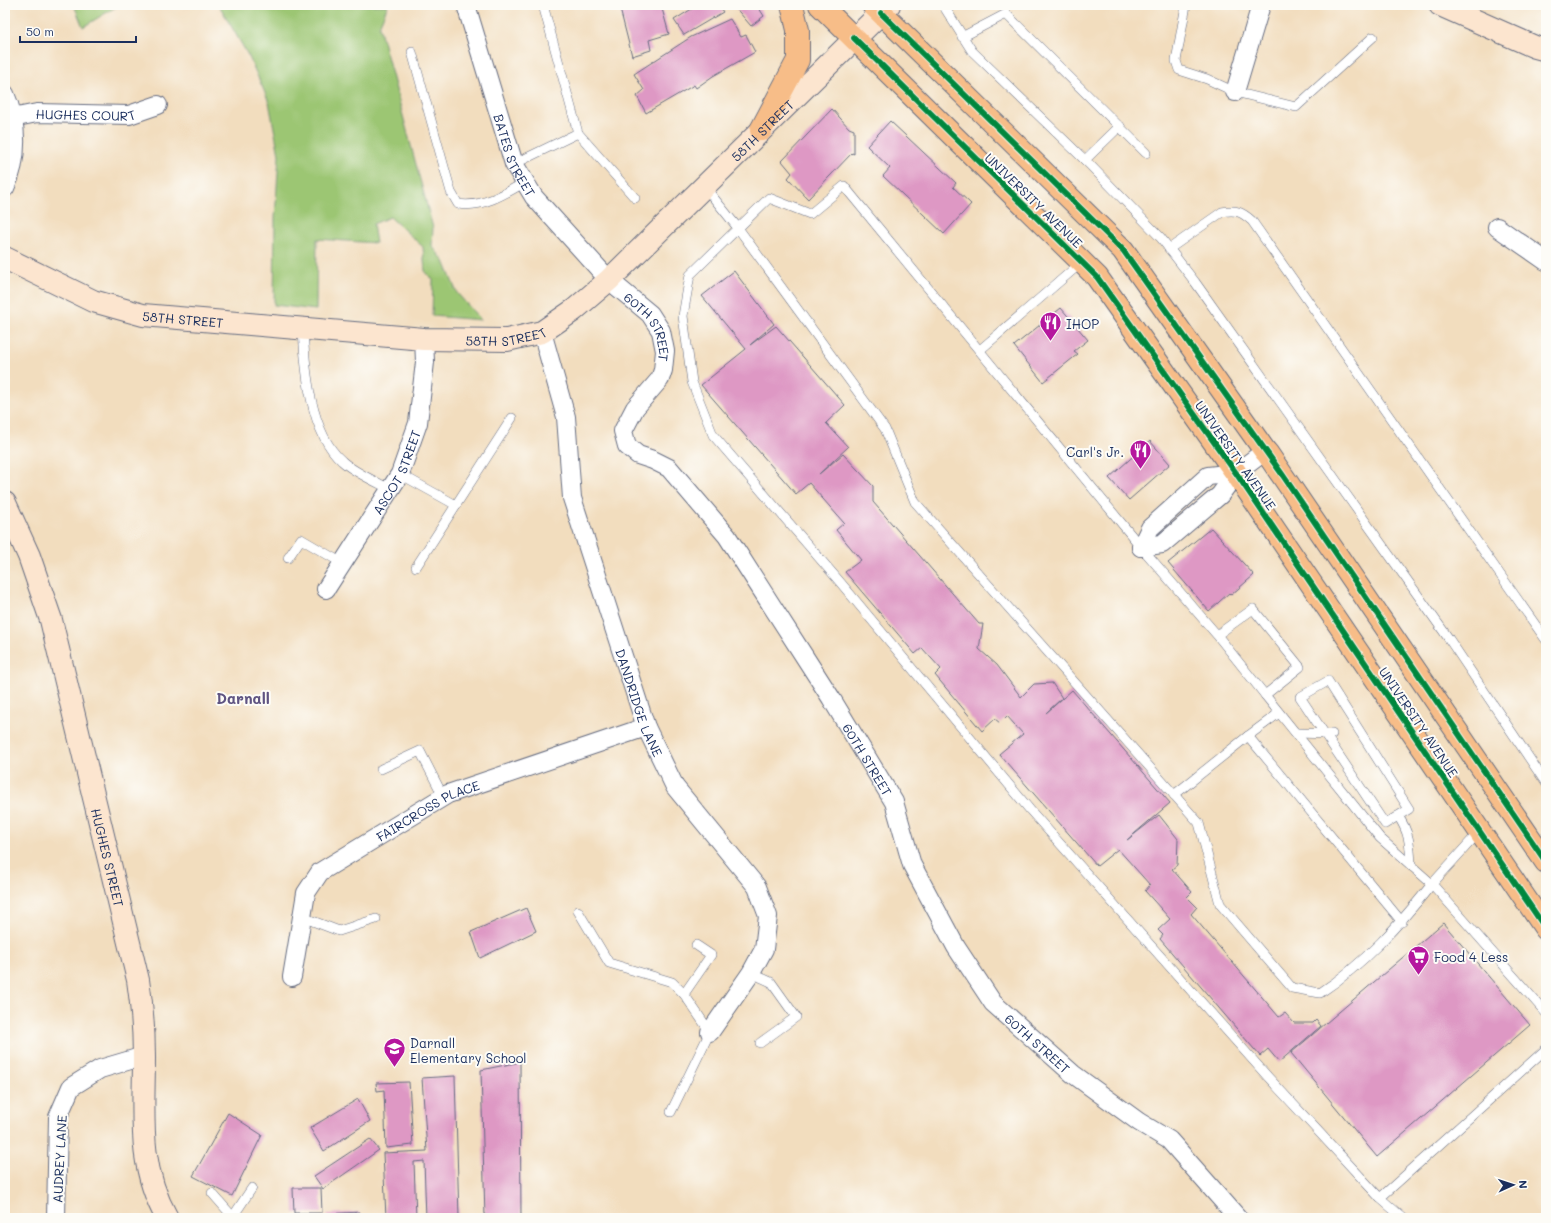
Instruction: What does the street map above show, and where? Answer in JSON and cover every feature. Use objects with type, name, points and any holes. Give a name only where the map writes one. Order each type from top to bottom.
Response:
[{"type":"main road","points":[[761,130],[798,60],[798,30],[792,5]]},
{"type":"main road","name":"UNIVERSITY AVENUE","points":[[820,5],[1097,277],[1236,473],[1546,928]]},
{"type":"main road","name":"UNIVERSITY AVENUE","points":[[881,8],[1123,250],[1266,452],[1546,862]]},
{"type":"street","name":"BATES STREET","points":[[466,5],[514,164],[534,197],[609,280]]},
{"type":"street","points":[[1235,92],[1261,5]]},
{"type":"street","points":[[1440,5],[1535,47],[1546,50]]},
{"type":"street","name":"58TH STREET","points":[[5,258],[93,301],[124,310],[164,318],[303,327],[424,339],[507,340],[542,332],[574,310],[609,280],[854,38],[881,8]]},
{"type":"street","points":[[5,94],[12,118],[14,132],[14,160],[12,174],[5,188]]},
{"type":"street","name":"HUGHES COURT","points":[[12,118],[36,113],[129,115],[158,105]]},
{"type":"street","points":[[1497,227],[1546,261]]},
{"type":"street","name":"60TH STREET","points":[[609,280],[650,314],[661,331],[665,351],[665,360],[660,379],[635,408],[623,431],[627,446],[638,455],[669,468],[727,536],[831,698],[894,802],[912,865],[956,947],[988,997],[1073,1074],[1139,1122],[1169,1140],[1238,1218]]},
{"type":"street","name":"DANDRIDGE LANE","points":[[542,332],[566,417],[572,498],[646,727],[675,787],[757,887],[768,916],[764,949],[751,973],[710,1032]]},
{"type":"street","name":"ASCOT STREET","points":[[326,589],[400,474],[418,423],[425,362],[424,339]]},
{"type":"street","points":[[1140,547],[1150,528],[1208,476],[1236,473],[1266,452]]},
{"type":"street","name":"HUGHES STREET","points":[[5,503],[31,563],[51,620],[138,980],[143,1013],[144,1153],[153,1190],[167,1218]]},
{"type":"street","name":"FAIRCROSS PLACE","points":[[292,977],[306,893],[320,872],[443,796],[646,727]]},
{"type":"street","name":"AUDREY LANE","points":[[56,1218],[58,1117],[71,1087],[100,1069],[144,1056]]},
{"type":"lane","points":[[543,5],[578,133],[635,198]]},
{"type":"lane","points":[[944,5],[962,37],[972,51],[1085,160],[1169,248],[1345,491],[1449,639],[1546,783]]},
{"type":"lane","points":[[1186,5],[1176,61],[1180,70],[1206,79],[1235,92],[1296,107],[1373,37]]},
{"type":"lane","points":[[962,37],[1006,14],[1146,153]]},
{"type":"lane","points":[[412,52],[451,192],[458,204],[468,206],[479,204],[506,193],[525,182]]},
{"type":"lane","points":[[1085,160],[1120,126]]},
{"type":"lane","points":[[514,164],[578,133]]},
{"type":"lane","points":[[704,186],[738,228],[885,429],[915,502],[1199,823],[1220,904],[1292,988],[1320,993],[1341,979],[1402,922],[1432,884],[1480,831]]},
{"type":"lane","points":[[1403,1218],[1380,1198],[1268,1077],[1030,810],[840,582],[713,435],[692,382],[683,316],[690,275],[769,198],[810,214],[844,186],[1140,547],[1217,635],[1296,733],[1303,745],[1380,838],[1432,884],[1546,1013]]},
{"type":"lane","points":[[1169,248],[1222,212],[1232,210],[1243,212],[1252,221],[1546,640]]},
{"type":"lane","points":[[980,350],[1082,262]]},
{"type":"lane","points":[[303,327],[304,362],[307,383],[322,432],[331,449],[343,462],[390,489]]},
{"type":"lane","points":[[416,567],[512,418]]},
{"type":"lane","points":[[400,474],[456,505]]},
{"type":"lane","points":[[288,558],[301,539],[342,563]]},
{"type":"lane","points":[[1217,635],[1253,609],[1300,667],[1265,695]]},
{"type":"lane","points":[[1328,681],[1335,700],[1387,780],[1409,809],[1385,824],[1372,799],[1328,735],[1308,702],[1300,697],[1328,681]]},
{"type":"lane","points":[[1174,795],[1279,713]]},
{"type":"lane","points":[[1296,733],[1328,735]]},
{"type":"lane","points":[[1248,736],[1402,922]]},
{"type":"lane","points":[[381,769],[420,751],[443,796]]},
{"type":"lane","points":[[1398,816],[1406,827],[1410,842],[1411,866]]},
{"type":"lane","points":[[578,911],[609,963],[672,982],[684,994],[710,1032],[671,1112]]},
{"type":"lane","points":[[302,917],[339,931],[376,920]]},
{"type":"lane","points":[[684,994],[711,955],[696,946]]},
{"type":"lane","points":[[751,973],[771,982],[796,1017],[760,1043]]},
{"type":"lane","points":[[1380,1198],[1546,1049]]},
{"type":"lane","points":[[212,1193],[232,1218],[252,1188]]},
{"type":"green space","points":[[74,5],[119,5],[83,27]]},
{"type":"green space","points":[[219,5],[388,5],[379,26],[433,228],[432,246],[444,261],[457,293],[481,320],[432,316],[433,280],[425,271],[423,247],[390,217],[373,224],[376,243],[317,239],[316,310],[274,305],[275,218],[279,155],[269,102],[249,57]]},
{"type":"building","points":[[619,5],[661,5],[669,34],[649,40],[651,50],[632,56]]},
{"type":"building","points":[[698,5],[718,5],[723,12],[684,35],[674,20]]},
{"type":"building","points":[[733,5],[757,5],[764,16],[751,26]]},
{"type":"building","points":[[730,19],[741,37],[746,35],[755,52],[713,76],[696,88],[694,85],[646,113],[637,96],[644,90],[634,74],[691,37]]},
{"type":"building","points":[[832,109],[849,128],[854,130],[854,154],[852,153],[808,199],[788,178],[792,173],[782,161]]},
{"type":"building","points":[[890,121],[956,183],[953,187],[971,204],[944,234],[883,176],[890,168],[867,146]]},
{"type":"building","points":[[734,271],[774,324],[750,345],[776,326],[845,405],[826,423],[848,447],[819,474],[843,454],[873,486],[873,502],[979,624],[983,624],[979,649],[997,665],[1021,697],[1034,684],[1052,683],[1062,698],[1046,713],[1072,690],[1170,803],[1127,840],[1159,815],[1178,839],[1177,865],[1172,869],[1192,892],[1187,897],[1197,907],[1191,914],[1279,1017],[1285,1013],[1294,1023],[1313,1023],[1316,1020],[1321,1026],[1279,1062],[1268,1049],[1260,1056],[1160,939],[1163,935],[1158,930],[1170,919],[1145,891],[1150,885],[1118,849],[1097,866],[999,754],[1023,734],[1007,716],[1000,723],[995,719],[982,731],[935,675],[941,669],[922,648],[915,654],[845,572],[861,560],[836,530],[844,523],[809,483],[796,494],[701,385],[746,349],[702,296]]},
{"type":"building","name":"IHOP","points":[[1061,308],[1088,340],[1074,351],[1078,354],[1043,382],[1014,346]]},
{"type":"building","name":"Carl's Jr.","points":[[1150,441],[1170,464],[1129,500],[1109,478]]},
{"type":"building","points":[[1211,528],[1254,575],[1231,595],[1229,593],[1209,611],[1168,563]]},
{"type":"building","points":[[526,908],[536,931],[480,958],[471,932]]},
{"type":"building","points":[[1443,923],[1530,1025],[1377,1157],[1291,1053]]},
{"type":"building","points":[[520,1062],[521,1218],[485,1218],[481,1070]]},
{"type":"building","points":[[455,1076],[459,1218],[426,1218],[424,1161],[414,1162],[416,1218],[386,1218],[383,1153],[427,1151],[422,1078]]},
{"type":"building","points":[[409,1082],[413,1145],[386,1148],[384,1090],[377,1091],[376,1083]]},
{"type":"building","points":[[358,1099],[370,1121],[324,1151],[310,1128]]},
{"type":"building","points":[[228,1113],[262,1135],[232,1196],[193,1176]]},
{"type":"building","points":[[370,1139],[379,1150],[323,1189],[314,1176]]},
{"type":"building","points":[[293,1188],[321,1188],[322,1213],[294,1213]]},
{"type":"building","points":[[359,1212],[359,1218],[328,1218],[327,1214]]},
{"type":"cycle path","points":[[881,13],[1123,250],[1282,474],[1546,862]]},
{"type":"cycle path","points":[[854,38],[1097,277],[1236,473],[1546,929]]},
{"type":"place","name":"IHOP","points":[[1051,342]]},
{"type":"place","name":"Carl's Jr.","points":[[1140,470]]},
{"type":"place","name":"Food 4 Less","points":[[1418,976]]},
{"type":"place","name":"Darnall Elementary School","points":[[394,1068]]},
{"type":"district","name":"Darnall","points":[[243,698]]}]
